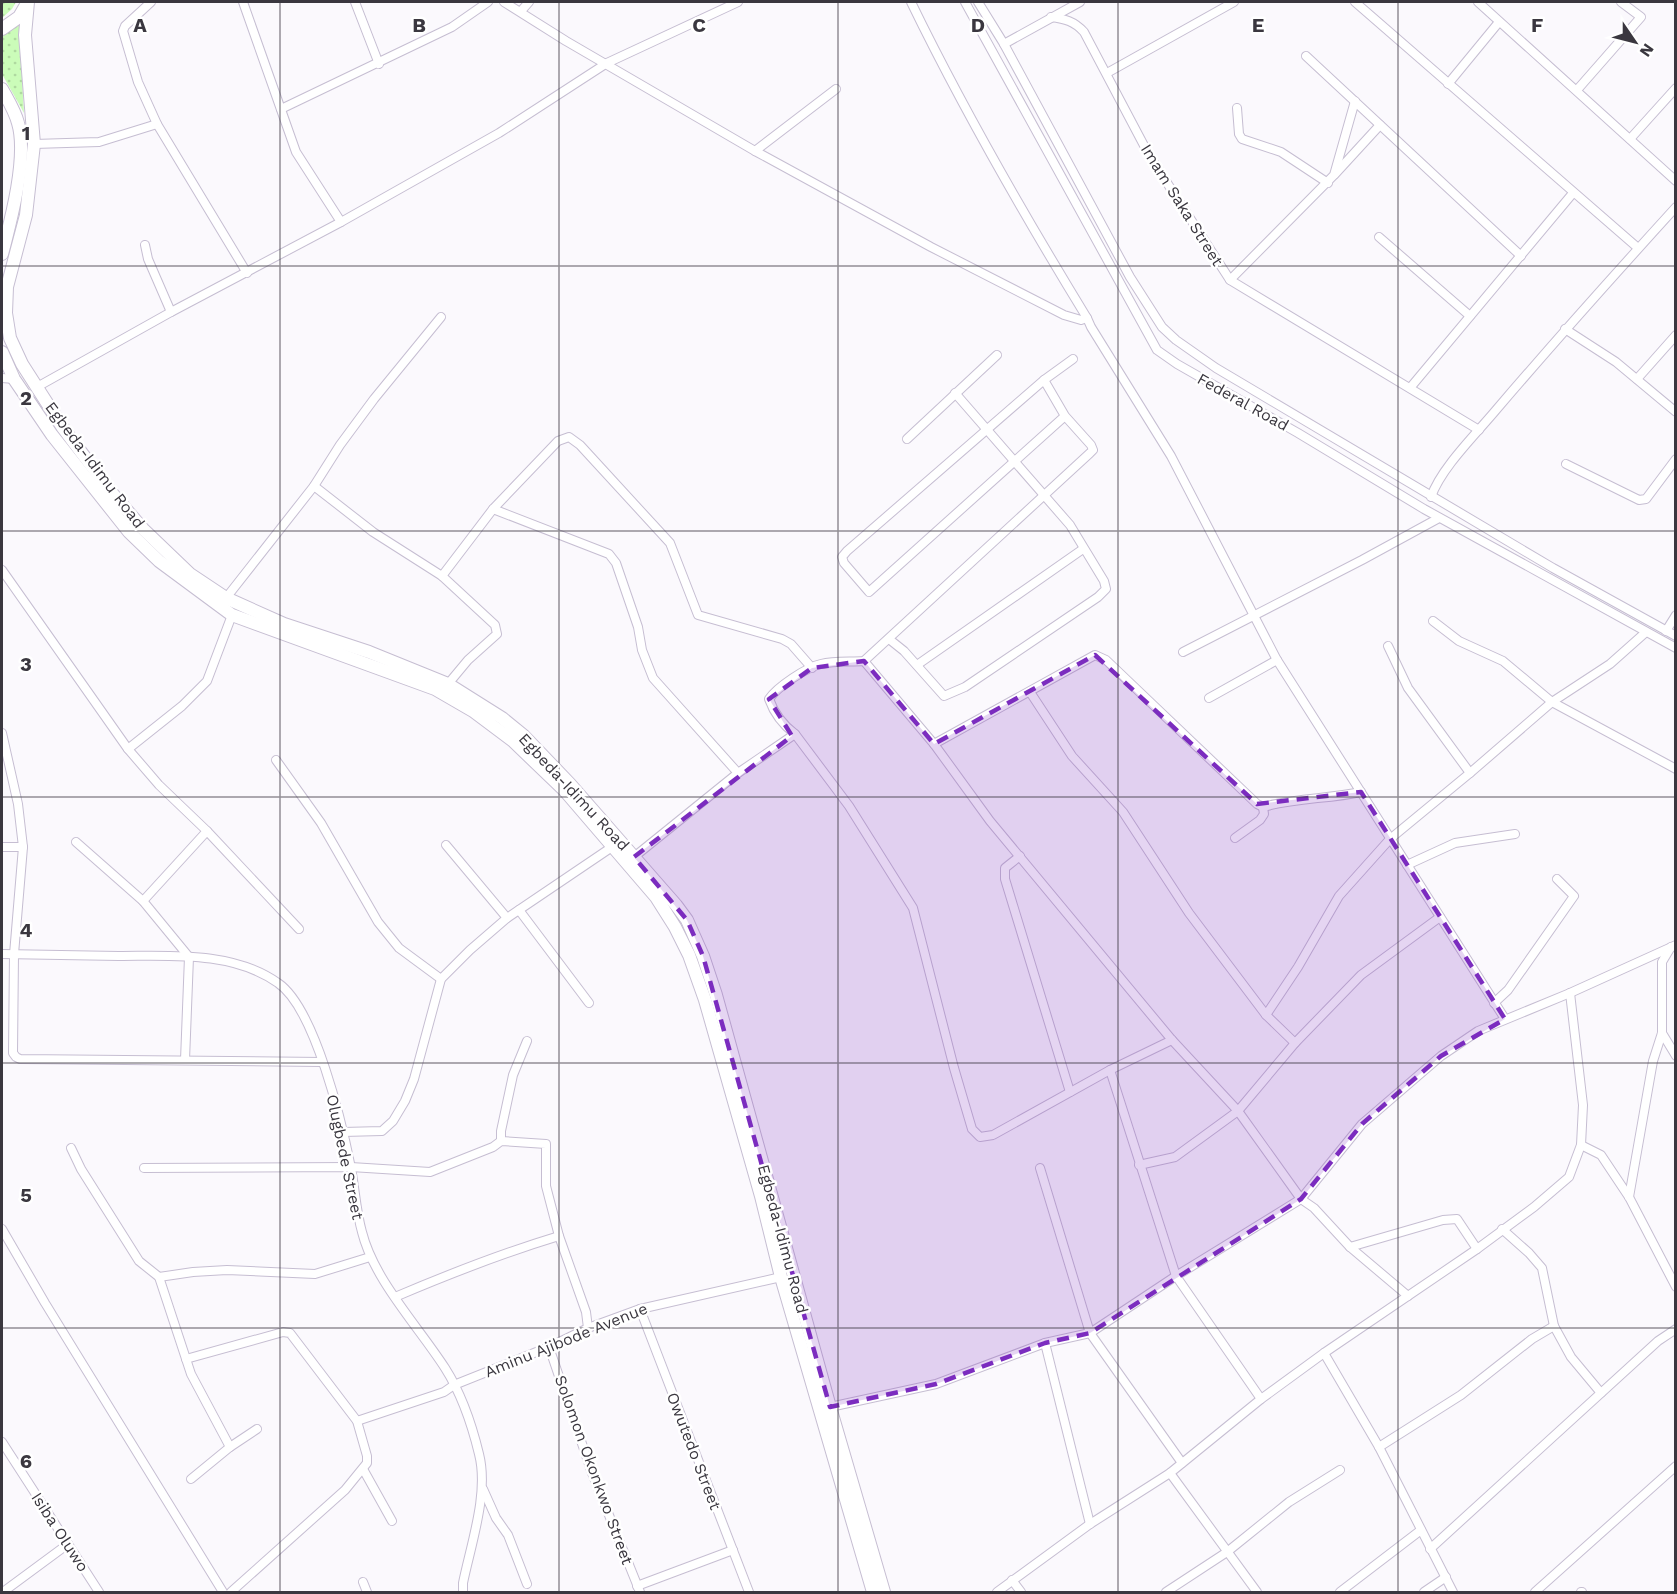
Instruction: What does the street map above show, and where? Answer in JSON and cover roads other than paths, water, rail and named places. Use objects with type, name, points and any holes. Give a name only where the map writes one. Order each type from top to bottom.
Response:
[{"type":"main road","points":[[2,29],[19,17],[28,2]]},
{"type":"main road","name":"Egbeda-Idimu Road","points":[[28,2],[25,35],[34,144],[26,215],[7,287],[6,313],[10,338],[22,364],[37,387],[57,432],[129,532],[159,561],[231,615],[448,684],[502,718],[531,743],[570,784],[664,890],[687,920],[703,956],[744,1094],[884,1593]]},
{"type":"main road","points":[[2,89],[19,124],[21,149],[18,180],[4,236],[2,254]]},
{"type":"main road","name":"Egbeda-Idimu Road","points":[[2,352],[8,379],[143,529],[190,574],[226,598],[435,689],[474,711],[513,741],[565,791],[656,897],[689,955],[705,1000],[873,1593]]},
{"type":"street","points":[[151,2],[125,26],[123,31],[138,82],[157,124],[247,273]]},
{"type":"street","points":[[243,2],[296,152],[341,222]]},
{"type":"street","points":[[354,2],[379,64]]},
{"type":"street","points":[[281,109],[452,27],[488,2]]},
{"type":"street","points":[[504,2],[566,41],[755,151],[931,247],[1051,308],[1081,320],[1087,318]]},
{"type":"street","points":[[521,11],[529,2]]},
{"type":"street","points":[[37,387],[171,312],[341,222],[499,133],[607,63],[738,2]]},
{"type":"street","points":[[911,2],[972,123],[1019,206],[1171,456],[1277,660],[1505,1019]]},
{"type":"street","name":"Federal Road","points":[[965,2],[1157,350],[1439,518],[1676,648]]},
{"type":"street","name":"Federal Road","points":[[978,2],[1004,44],[1130,277],[1162,327],[1176,340],[1216,368],[1431,497],[1676,636]]},
{"type":"street","points":[[1004,44],[1080,2]]},
{"type":"street","points":[[1107,74],[1234,2]]},
{"type":"street","points":[[1355,2],[1638,248]]},
{"type":"street","points":[[1478,2],[1676,181]]},
{"type":"street","points":[[1577,90],[1641,17],[1621,2]]},
{"type":"street","name":"Imam Saka Street","points":[[1051,17],[1066,19],[1084,32],[1149,155],[1230,280],[1479,430]]},
{"type":"street","points":[[1448,84],[1499,22]]},
{"type":"street","points":[[1306,56],[1521,256]]},
{"type":"street","points":[[1630,139],[1676,88]]},
{"type":"street","points":[[755,151],[836,89]]},
{"type":"street","points":[[1334,175],[1355,102]]},
{"type":"street","points":[[1237,108],[1239,134],[1242,139],[1281,152],[1328,183]]},
{"type":"street","points":[[34,144],[99,142],[157,124]]},
{"type":"street","points":[[1230,280],[1328,183],[1380,125]]},
{"type":"street","points":[[1410,388],[1573,193]]},
{"type":"street","points":[[1431,497],[1439,479],[1479,430],[1565,329],[1676,207]]},
{"type":"street","points":[[1378,237],[1470,316]]},
{"type":"street","points":[[145,245],[148,259],[171,312]]},
{"type":"street","points":[[226,598],[314,486],[340,445],[374,399],[441,317]]},
{"type":"street","points":[[1565,329],[1616,362],[1676,412]]},
{"type":"street","points":[[1637,379],[1676,335]]},
{"type":"street","points":[[907,439],[997,355]]},
{"type":"street","points":[[1065,416],[869,592],[844,563],[842,557],[847,551],[987,428],[1073,359]]},
{"type":"street","points":[[1044,380],[1065,416],[1093,450],[864,661],[821,664],[774,692],[770,699],[773,708],[786,727],[795,734],[849,806],[913,908],[954,1068],[972,1129],[980,1137],[993,1135],[1110,1070],[1172,1040]]},
{"type":"street","points":[[889,639],[917,665],[944,696],[956,692],[1098,597],[1106,589],[1104,581],[1070,525],[956,393]]},
{"type":"street","points":[[1269,416],[1276,403]]},
{"type":"street","points":[[442,576],[493,509],[558,441],[569,437],[580,445],[670,543],[698,615],[782,639],[792,644],[812,668]]},
{"type":"street","points":[[1566,464],[1639,500],[1646,499],[1676,459]]},
{"type":"street","points":[[314,486],[373,532],[442,576],[497,629],[497,634],[468,660],[448,684]]},
{"type":"street","points":[[493,509],[609,554],[616,563],[638,627],[642,650],[653,678],[738,773]]},
{"type":"street","points":[[1183,652],[1439,518]]},
{"type":"street","points":[[917,665],[1083,549]]},
{"type":"street","points":[[2,570],[128,749],[159,785],[207,831],[299,929]]},
{"type":"street","points":[[128,749],[182,706],[207,681],[231,615]]},
{"type":"street","points":[[1666,631],[1676,615]]},
{"type":"street","points":[[1433,621],[1459,641],[1503,660],[1552,702],[1676,770]]},
{"type":"street","points":[[1266,1015],[1298,968],[1339,896],[1390,839],[1552,702],[1610,664],[1646,632]]},
{"type":"street","points":[[1388,646],[1408,687],[1470,773]]},
{"type":"street","points":[[934,744],[1030,692],[1084,659],[1095,655],[1106,660],[1248,797],[1263,807],[1300,799],[1337,797],[1361,792]]},
{"type":"street","points":[[1209,698],[1277,660]]},
{"type":"street","points":[[864,661],[934,744],[990,821],[1172,1040],[1238,1111],[1301,1198],[1314,1208],[1350,1247],[1408,1296]]},
{"type":"street","points":[[1030,692],[1072,756],[1123,812],[1189,913],[1266,1015],[1295,1043]]},
{"type":"street","points":[[634,857],[738,773],[795,734]]},
{"type":"street","points":[[2,737],[18,804],[23,847],[14,954],[13,1053],[15,1057],[20,1059],[322,1062]]},
{"type":"street","points":[[276,760],[321,823],[378,922],[399,948],[441,979]]},
{"type":"street","points":[[1234,838],[1260,820],[1264,814],[1263,807]]},
{"type":"street","points":[[143,901],[207,831]]},
{"type":"street","points":[[1407,866],[1455,843],[1515,834]]},
{"type":"street","points":[[76,842],[143,901],[189,957],[185,1060]]},
{"type":"street","points":[[446,845],[507,918]]},
{"type":"street","points":[[2,847],[23,847]]},
{"type":"street","points":[[343,1131],[382,1131],[393,1121],[414,1079],[441,979],[507,918],[612,847]]},
{"type":"street","points":[[1020,856],[1005,868],[1005,879],[1070,1092]]},
{"type":"street","points":[[1494,1003],[1508,990],[1574,896],[1557,879]]},
{"type":"street","points":[[519,910],[589,1003]]},
{"type":"street","points":[[1139,1165],[1175,1156],[1238,1111],[1295,1043],[1361,975],[1440,917]]},
{"type":"street","points":[[830,1407],[936,1384],[1045,1343],[1090,1333],[1301,1198],[1362,1124],[1441,1056],[1478,1031],[1570,993],[1674,944]]},
{"type":"street","points":[[1629,1197],[1653,1061],[1662,1033],[1662,962],[1674,944]]},
{"type":"street","name":"Olugbede Street","points":[[2,954],[189,957],[232,962],[262,973],[280,984],[299,1005],[313,1035],[343,1131],[362,1232],[370,1257],[446,1369],[467,1414],[479,1455],[483,1489],[463,1583],[463,1593]]},
{"type":"street","points":[[997,1593],[1090,1524],[1170,1473],[1324,1353],[1477,1249],[1534,1207],[1569,1177],[1581,1145],[1583,1105],[1570,993]]},
{"type":"street","points":[[1662,1033],[1676,1056]]},
{"type":"street","points":[[501,1141],[513,1075],[527,1041]]},
{"type":"street","points":[[1110,1070],[1176,1276],[1261,1400]]},
{"type":"street","points":[[144,1168],[351,1167],[430,1172],[486,1150],[501,1141],[546,1144],[546,1186],[559,1236],[586,1312],[588,1328]]},
{"type":"street","points":[[1581,1145],[1601,1155],[1629,1197],[1676,1287]]},
{"type":"street","points":[[71,1148],[139,1261],[146,1269],[159,1277],[227,1270],[315,1274],[370,1257]]},
{"type":"street","points":[[1040,1168],[1090,1333],[1182,1463]]},
{"type":"street","points":[[1350,1247],[1443,1220],[1457,1219],[1477,1249]]},
{"type":"street","points":[[2,1229],[223,1593]]},
{"type":"street","points":[[1502,1229],[1542,1268],[1554,1326],[1571,1357],[1601,1393]]},
{"type":"street","points":[[395,1297],[520,1248],[559,1236]]},
{"type":"street","points":[[159,1277],[191,1374],[230,1447]]},
{"type":"street","name":"Aminu Ajibode Avenue","points":[[357,1421],[444,1392],[454,1385],[640,1308],[782,1277]]},
{"type":"street","name":"Owutedo Street","points":[[640,1308],[749,1593]]},
{"type":"street","points":[[1379,1447],[1461,1395],[1532,1339],[1554,1326]]},
{"type":"street","points":[[1430,1549],[1658,1341],[1676,1329]]},
{"type":"street","points":[[186,1359],[290,1332],[357,1421],[367,1456],[367,1463],[345,1490],[231,1593]]},
{"type":"street","points":[[1045,1343],[1090,1524]]},
{"type":"street","name":"Solomon Okonkwo Street","points":[[549,1347],[592,1473],[639,1589]]},
{"type":"street","points":[[1324,1353],[1379,1447],[1453,1593]]},
{"type":"street","points":[[191,1479],[257,1428]]},
{"type":"street","name":"Isiba Oluwo","points":[[2,1442],[99,1593]]},
{"type":"street","points":[[1535,1593],[1676,1466]]},
{"type":"street","points":[[363,1469],[392,1521]]},
{"type":"street","points":[[1166,1593],[1227,1552],[1289,1502],[1340,1470]]},
{"type":"street","points":[[1170,1473],[1257,1593]]},
{"type":"street","points":[[483,1489],[496,1518],[508,1535],[527,1584]]},
{"type":"street","points":[[1340,1593],[1421,1530]]},
{"type":"street","points":[[3,1593],[68,1544]]},
{"type":"street","points":[[639,1589],[732,1550]]},
{"type":"street","points":[[1424,1593],[1446,1577]]},
{"type":"street","points":[[1012,1580],[1021,1593]]},
{"type":"street","points":[[363,1582],[367,1593]]}]
